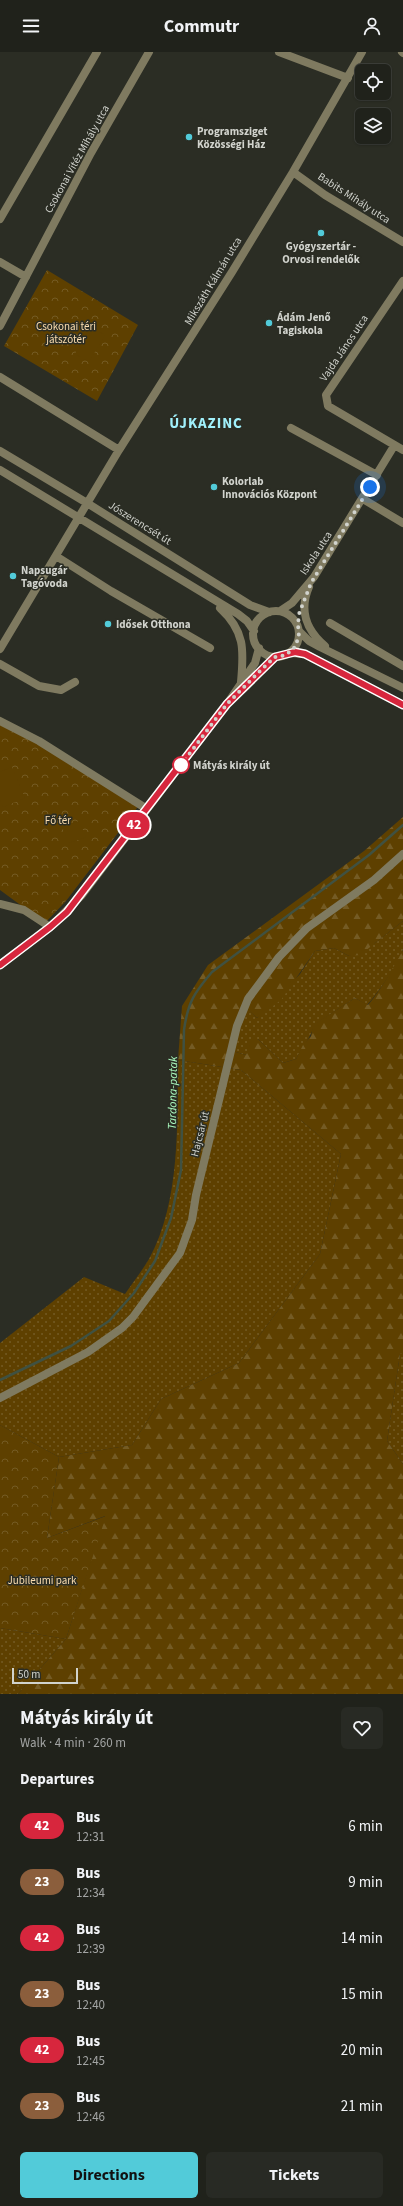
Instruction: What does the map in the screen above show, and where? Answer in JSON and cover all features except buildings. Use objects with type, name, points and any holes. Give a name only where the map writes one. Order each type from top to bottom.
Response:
[{"type":"street","points":[[0,219],[97,52]]},
{"type":"street","name":"Csokonai Vitéz Mihály utca","points":[[0,326],[91,153],[150,52]]},
{"type":"street","points":[[278,52],[348,78]]},
{"type":"street","name":"Mikszáth Kálmán utca","points":[[0,649],[119,450],[232,272],[293,172],[362,52]]},
{"type":"street","name":"Babits Mihály utca","points":[[293,172],[325,195],[403,242]]},
{"type":"street","points":[[0,262],[26,277]]},
{"type":"street","name":"Vajda János utca","points":[[402,284],[326,395],[328,406],[403,450]]},
{"type":"street","points":[[0,377],[119,450]]},
{"type":"street","points":[[291,428],[377,475]]},
{"type":"street","name":"Iskola utca","points":[[280,611],[292,604],[314,577],[363,500],[394,446]]},
{"type":"street","name":"Jószerencsét út","points":[[0,451],[87,503],[250,605],[269,612]]},
{"type":"street","points":[[0,470],[242,618],[254,631]]},
{"type":"street","points":[[363,500],[403,523]]},
{"type":"street","points":[[56,556],[111,591],[210,648]]},
{"type":"street","points":[[290,653],[297,643],[298,628],[305,597],[314,577]]},
{"type":"street","points":[[305,597],[304,612],[310,630],[325,646],[345,660]]},
{"type":"street","points":[[210,599],[226,614],[238,630],[244,652],[241,685]]},
{"type":"street","points":[[275,657],[266,654],[259,648],[254,639],[254,631],[259,619],[269,612],[280,611],[290,615],[298,628],[309,641],[403,688]]},
{"type":"street","points":[[330,623],[403,666]]},
{"type":"street","points":[[0,965],[50,927],[81,896],[241,685],[255,663],[259,648]]},
{"type":"street","points":[[227,704],[275,657],[290,653],[305,654],[403,706]]},
{"type":"street","points":[[0,664],[39,686],[61,690],[74,682]]},
{"type":"street","points":[[0,720],[39,741],[147,809]]},
{"type":"street","name":"Hajcsár út","points":[[0,1398],[88,1352],[122,1328],[144,1304],[180,1253],[192,1220],[196,1195],[237,1026],[248,999],[279,957],[307,928],[374,880],[403,854]]},
{"type":"street","points":[[0,904],[24,910],[50,927]]},
{"type":"green space","name":"Csokonai téri játszótér","points":[[47,270],[138,325],[97,401],[4,346]]},
{"type":"green space","points":[[91,327],[105,335],[89,362],[75,354]]},
{"type":"green space","name":"Fő tér","points":[[0,721],[140,804],[66,901],[45,923],[0,890]]},
{"type":"green space","points":[[12,767],[25,798],[3,807],[0,800],[0,772]]},
{"type":"green space","points":[[403,817],[403,921],[360,955],[349,956],[334,948],[315,951],[281,1000],[257,1018],[243,1005],[229,1050],[246,1055],[249,1042],[258,1039],[283,1063],[296,1059],[303,1045],[311,1036],[313,1025],[355,998],[368,1005],[382,986],[403,950],[403,1354],[400,1354],[387,1441],[403,1464],[403,1694],[18,1694],[66,1639],[105,1516],[47,1538],[59,1457],[132,1445],[161,1399],[239,1363],[320,1254],[341,1154],[241,1070],[178,1060],[182,1006],[208,965],[364,851]]},
{"type":"green space","points":[[79,821],[86,837],[69,843],[62,827]]},
{"type":"green space","points":[[403,921],[403,949],[388,978],[376,994],[367,1005],[355,998],[314,1025],[309,1038],[296,1059],[283,1063],[258,1039],[246,1055],[229,1050],[243,1004],[257,1018],[300,974],[315,951],[334,948],[349,956],[375,943]]},
{"type":"green space","points":[[178,1060],[241,1070],[341,1154],[320,1254],[239,1363],[161,1399],[132,1445],[59,1457],[0,1425],[0,1343],[84,1277],[125,1294],[149,1259],[167,1212],[172,1187],[177,1135]]},
{"type":"green space","points":[[400,1354],[403,1354],[403,1464],[387,1441]]},
{"type":"green space","name":"Jubileumi park","points":[[0,1425],[59,1457],[47,1538],[106,1516],[66,1639],[0,1628]]},
{"type":"green space","points":[[0,1628],[66,1639],[18,1694],[0,1694]]},
{"type":"waterway","name":"Tardona-patak","points":[[0,1380],[71,1346],[109,1321],[134,1293],[155,1261],[171,1218],[181,1170],[184,1030],[190,1005],[196,992],[212,972],[369,855],[403,825]]},
{"type":"bus line","name":"42","points":[[0,965],[50,927],[67,912],[112,856],[227,704],[275,657],[295,652],[305,654],[403,705]]},
{"type":"place","name":"Programsziget Közösségi Ház","points":[[189,137]]},
{"type":"place","name":"Gyógyszertár - Orvosi rendelők","points":[[321,233]]},
{"type":"place","name":"Ádám Jenő Tagiskola","points":[[269,323]]},
{"type":"place","name":"Kolorlab Innovációs Központ","points":[[214,487]]},
{"type":"place","name":"Napsugár Tagóvoda","points":[[13,576]]},
{"type":"place","name":"Idősek Otthona","points":[[108,624]]},
{"type":"place","name":"Mátyás király út","points":[[181,765]]},
{"type":"district","name":"ÚJKAZINC","points":[[206,423]]},
{"type":"route","points":[[181,765],[227,704],[275,657],[286,655],[294,648],[299,637],[299,614],[311,583],[370,487]]}]
